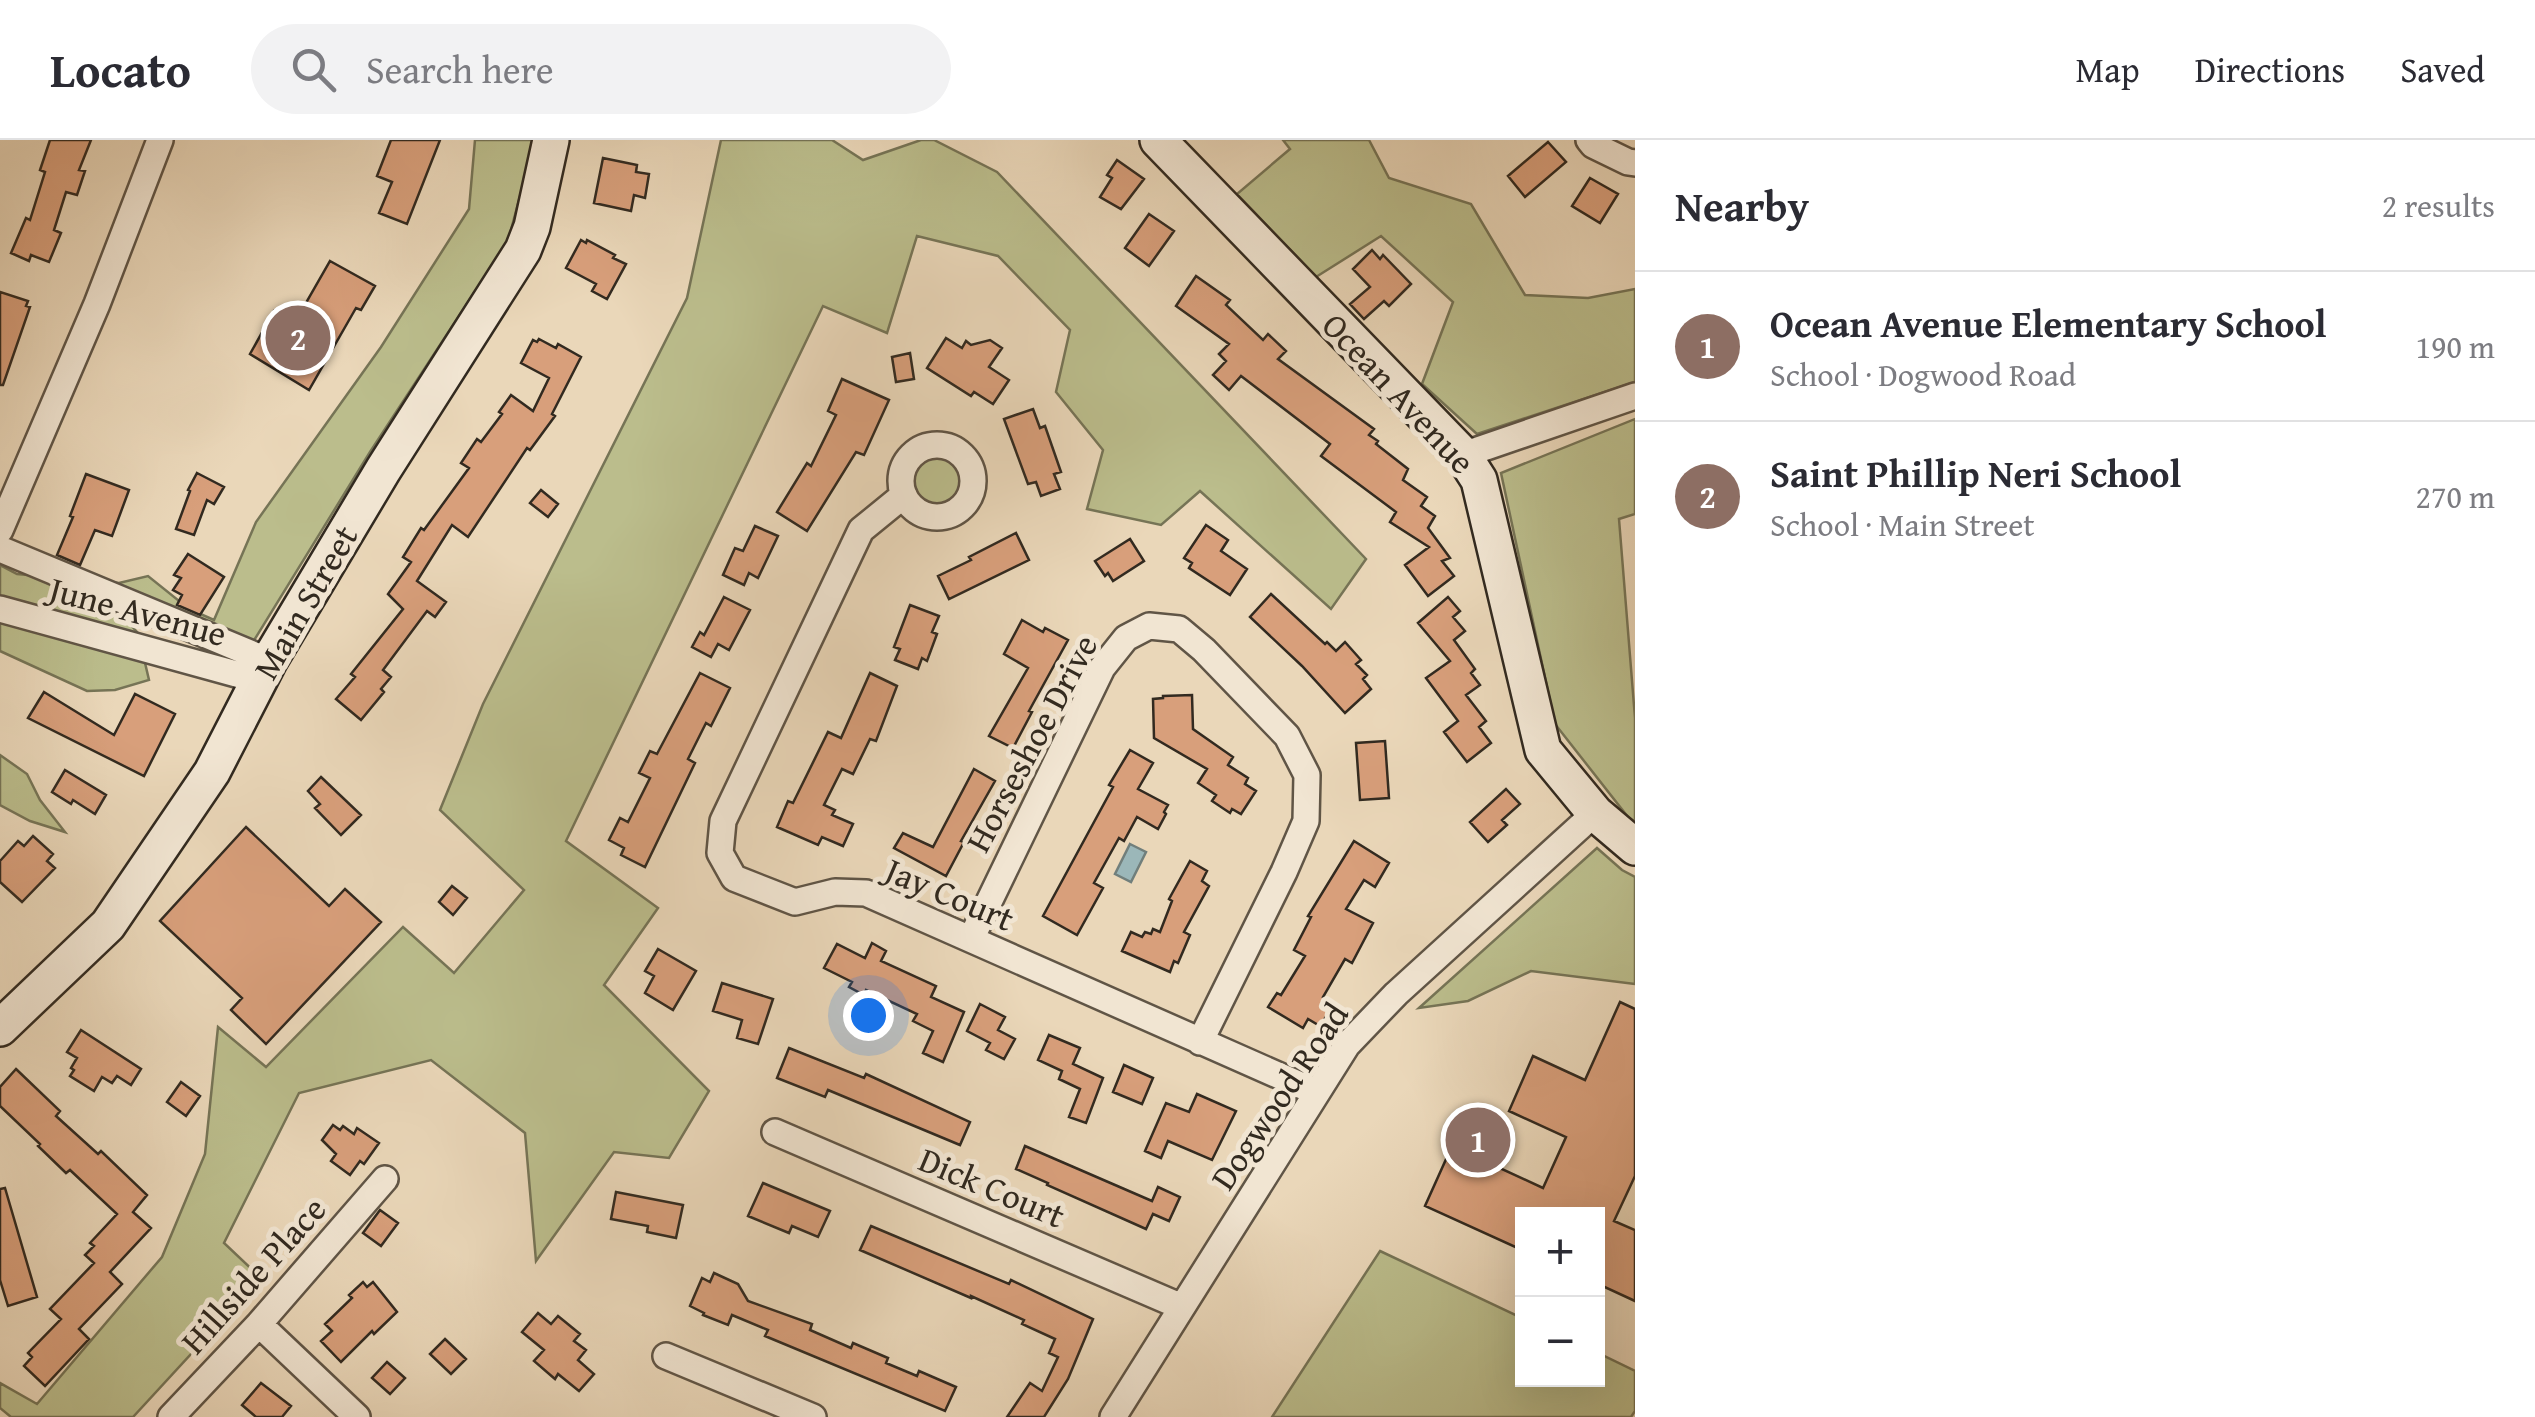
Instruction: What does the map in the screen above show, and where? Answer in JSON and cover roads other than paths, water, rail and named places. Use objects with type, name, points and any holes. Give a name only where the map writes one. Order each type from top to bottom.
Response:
[{"type":"main road","name":"Main Street","points":[[0,1028],[108,926],[212,772],[263,671],[383,470],[523,250],[552,140]]},
{"type":"main road","name":"Ocean Avenue","points":[[1158,140],[1463,455],[1480,480],[1543,750],[1595,813],[1635,846]]},
{"type":"street","points":[[0,530],[97,304],[160,140]]},
{"type":"street","points":[[1589,140],[1635,163]]},
{"type":"street","points":[[1463,455],[1635,396]]},
{"type":"street","name":"Jay Court","points":[[904,495],[861,530],[854,542],[723,821],[720,852],[734,878],[795,902],[835,892],[866,893],[1316,1092]]},
{"type":"street","points":[[0,549],[263,671]]},
{"type":"street","name":"June Avenue","points":[[0,609],[263,671]]},
{"type":"street","name":"Horseshoe Drive","points":[[971,939],[1102,668],[1126,638],[1149,626],[1179,629],[1287,736],[1307,776],[1306,821],[1200,1042]]},
{"type":"street","name":"Dogwood Road","points":[[1113,1417],[1347,1045],[1396,994],[1595,813]]},
{"type":"street","name":"Dick Court","points":[[775,1132],[1182,1308]]},
{"type":"street","name":"Hillside Place","points":[[171,1417],[259,1324],[385,1178]]},
{"type":"street","points":[[259,1324],[357,1417]]},
{"type":"street","points":[[666,1356],[798,1414]]},
{"type":"water","points":[[1130,844],[1146,852],[1131,882],[1115,874]]},
{"type":"place","name":"Saint Phillip Neri School","points":[[298,338]]},
{"type":"place","name":"Ocean Avenue Elementary School","points":[[1478,1140]]}]
